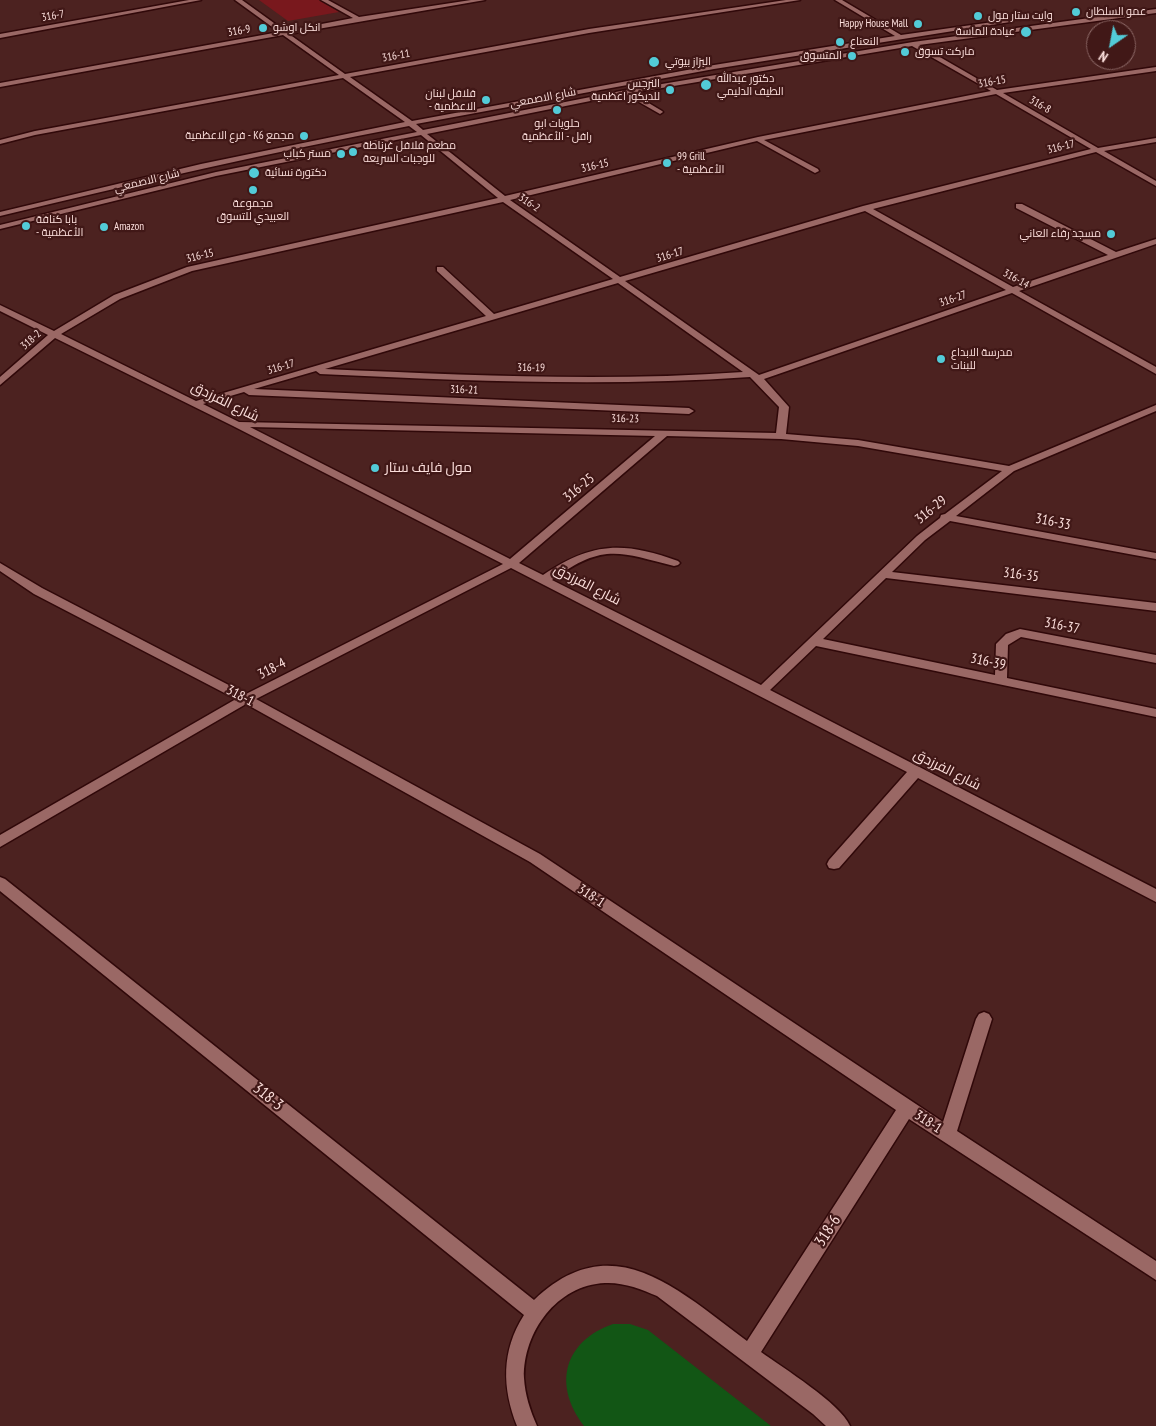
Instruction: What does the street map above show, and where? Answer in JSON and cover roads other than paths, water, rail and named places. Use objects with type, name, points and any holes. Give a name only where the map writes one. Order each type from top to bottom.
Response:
[{"type":"street","name":"316-7","points":[[0,36],[198,0]]},
{"type":"street","name":"316-2","points":[[238,0],[410,123],[504,199],[623,281],[755,376],[784,407],[782,436]]},
{"type":"street","points":[[324,0],[358,20]]},
{"type":"street","name":"316-9","points":[[0,85],[283,33],[482,0]]},
{"type":"street","name":"316-11","points":[[0,142],[589,30],[797,0]]},
{"type":"street","points":[[838,0],[898,36]]},
{"type":"street","points":[[1108,9],[1156,4]]},
{"type":"street","name":"شارع الاصمعي","points":[[0,227],[216,174],[626,92],[913,44],[1156,11]]},
{"type":"street","name":"شارع الاصمعي","points":[[0,214],[192,169],[410,123],[714,66],[898,36],[1012,21]]},
{"type":"street","name":"316-8","points":[[913,44],[1156,184]]},
{"type":"street","name":"316-15","points":[[55,334],[117,297],[190,269],[504,199],[758,139],[997,92],[1156,68]]},
{"type":"street","points":[[626,92],[660,112]]},
{"type":"street","points":[[758,139],[815,171]]},
{"type":"street","name":"316-17","points":[[194,404],[623,281],[866,208],[1097,150],[1156,140]]},
{"type":"street","points":[[1020,206],[1115,255]]},
{"type":"street","name":"316-14","points":[[866,208],[1156,370]]},
{"type":"street","name":"316-27","points":[[755,376],[1156,242]]},
{"type":"street","points":[[440,269],[493,318]]},
{"type":"street","name":"شارع الفرزدق","points":[[0,308],[236,424],[544,580],[1156,896]]},
{"type":"street","name":"318-2","points":[[0,382],[55,334]]},
{"type":"street","name":"316-19","points":[[310,371],[584,380],[755,376]]},
{"type":"street","name":"316-21","points":[[237,392],[689,411]]},
{"type":"street","name":"316-29","points":[[762,691],[945,517],[1010,469],[1156,408]]},
{"type":"street","name":"316-23","points":[[236,424],[782,436],[858,444],[1010,469]]},
{"type":"street","name":"316-25","points":[[511,564],[666,432]]},
{"type":"street","name":"316-33","points":[[945,517],[1156,556]]},
{"type":"street","points":[[544,580],[585,555],[630,551],[649,553],[674,563]]},
{"type":"street","name":"318-4","points":[[0,842],[246,698],[511,564]]},
{"type":"street","name":"318-1","points":[[0,566],[38,591],[246,698],[535,858],[947,1135],[1156,1271]]},
{"type":"street","name":"316-35","points":[[883,574],[1156,607]]},
{"type":"street","name":"316-37","points":[[1000,680],[1002,644],[1010,637],[1020,633],[1156,659]]},
{"type":"street","name":"316-39","points":[[813,641],[1156,713]]},
{"type":"street","points":[[834,864],[916,771]]},
{"type":"street","name":"318-3","points":[[0,883],[535,1312]]},
{"type":"street","points":[[947,1135],[984,1019]]},
{"type":"street","name":"318-6","points":[[748,1354],[907,1108]]},
{"type":"street","points":[[527,1426],[520,1415],[514,1382],[517,1349],[529,1320],[549,1297],[574,1281],[603,1274],[633,1277],[663,1290],[820,1407],[840,1426]]},
{"type":"place","name":"عمو السلطان","points":[[1076,12]]},
{"type":"place","name":"وايت ستار مول","points":[[978,16]]},
{"type":"place","name":"Happy House Mall","points":[[918,24]]},
{"type":"place","name":"انكل اوشو","points":[[263,28]]},
{"type":"place","name":"عيادة الماسة","points":[[1026,32]]},
{"type":"place","name":"النعناع","points":[[840,42]]},
{"type":"place","name":"ماركت تسوق","points":[[905,52]]},
{"type":"place","name":"المتسوق","points":[[852,56]]},
{"type":"place","name":"البزاز بيوتي","points":[[654,62]]},
{"type":"place","name":"دكتور عبدالله الطيف الدليمي","points":[[706,85]]},
{"type":"place","name":"النرجس للديكور اعظمية","points":[[670,90]]},
{"type":"place","name":"فلافل لبنان - الاعظمية","points":[[486,100]]},
{"type":"place","name":"حلويات ابو رافل - الأعظمية","points":[[557,110]]},
{"type":"place","name":"فرع الاعظمية - K6 مجمع","points":[[304,136]]},
{"type":"place","name":"مطعم فلافل غرناطة للوجبات السريعة","points":[[353,152]]},
{"type":"place","name":"مستر كباب","points":[[341,154]]},
{"type":"place","name":"99 Grill - الأعظمية","points":[[667,163]]},
{"type":"place","name":"دكتورة نسائية","points":[[254,173]]},
{"type":"place","name":"مجموعة العبيدي للتسوق","points":[[253,190]]},
{"type":"place","name":"بابا كنافة - الأعظمية","points":[[26,226]]},
{"type":"place","name":"Amazon","points":[[104,227]]},
{"type":"place","name":"مسجد رفاء العاني","points":[[1111,234]]},
{"type":"place","name":"مدرسة الابداع للبنات","points":[[941,359]]},
{"type":"place","name":"مول فايف ستار","points":[[375,468]]}]
